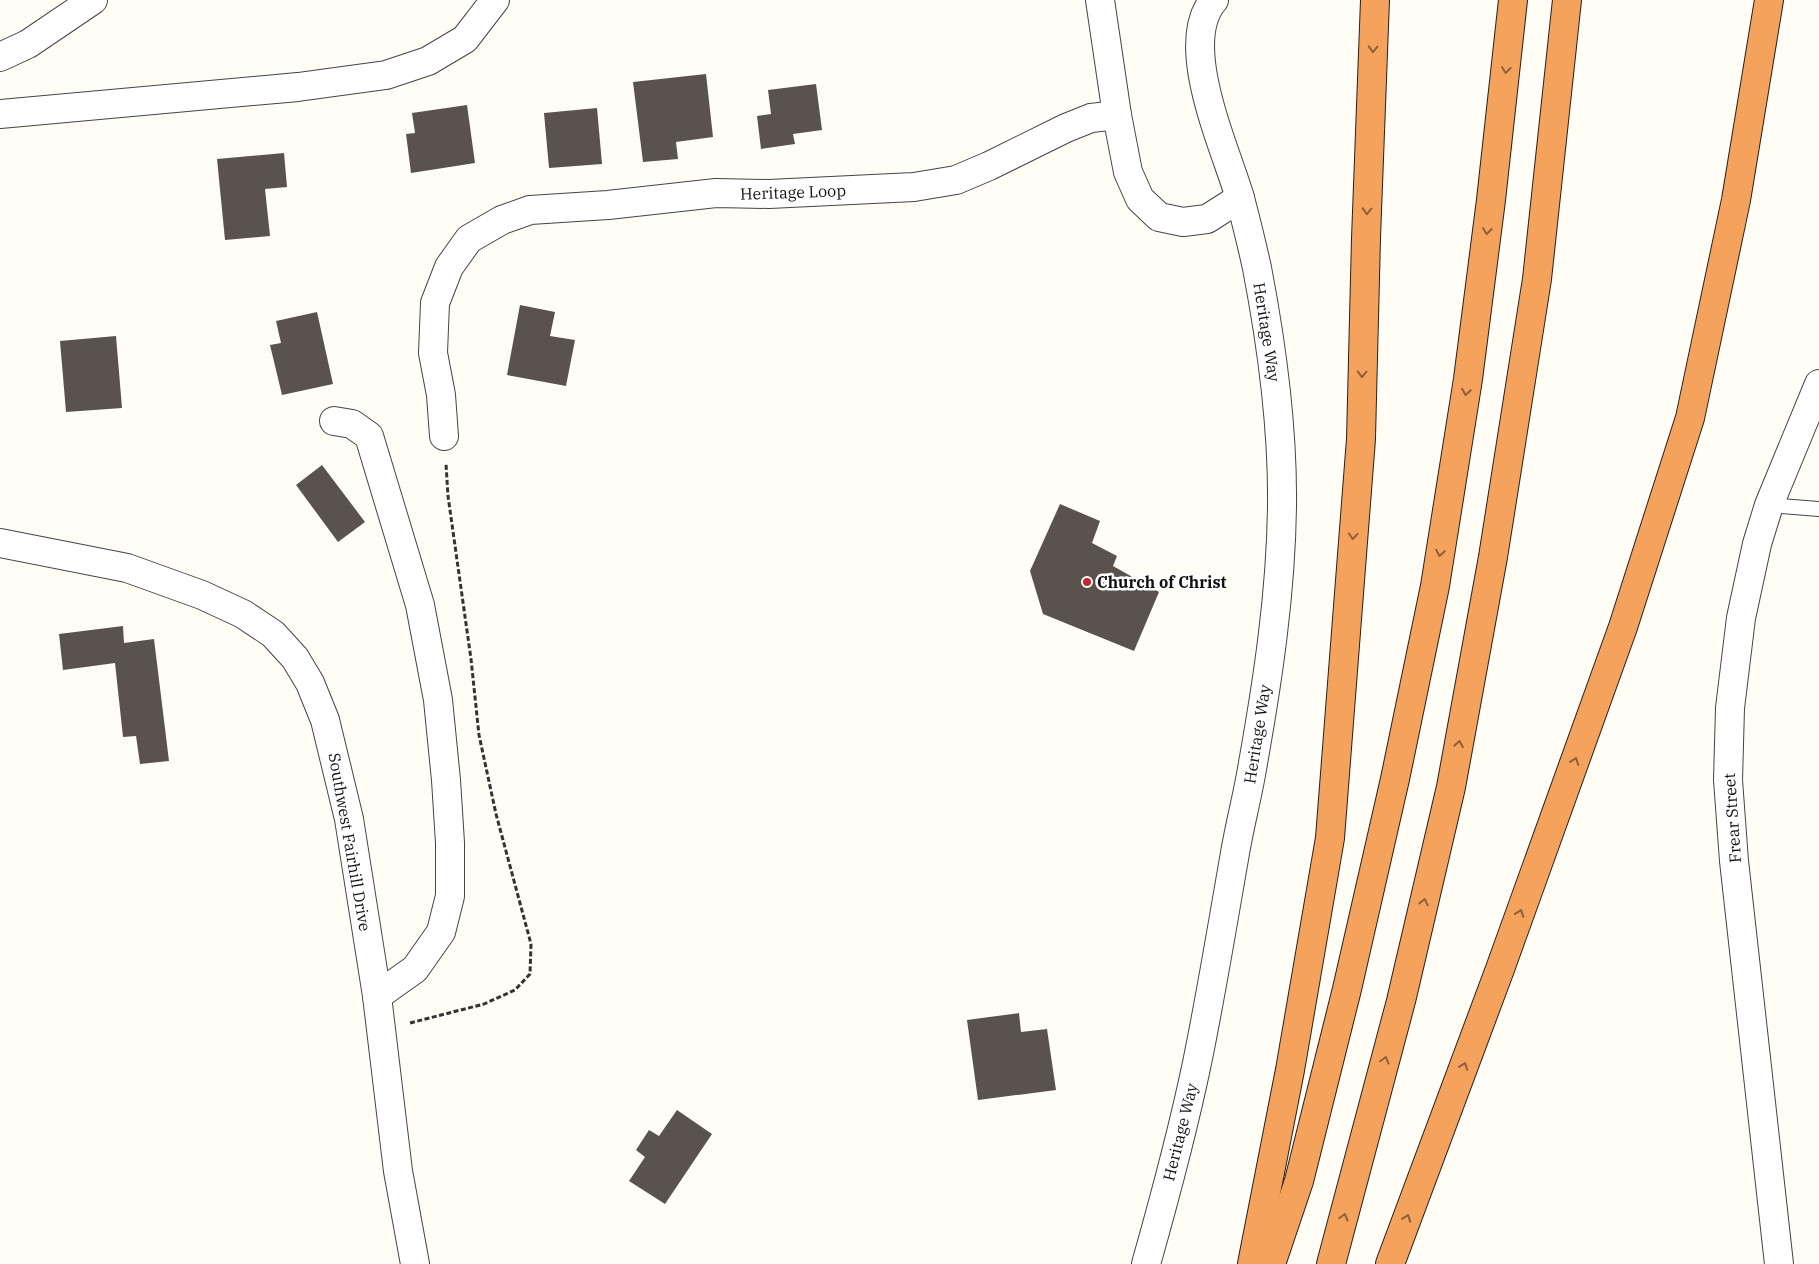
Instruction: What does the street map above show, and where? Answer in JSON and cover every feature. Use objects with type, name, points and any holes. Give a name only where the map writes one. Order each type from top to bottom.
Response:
[{"type":"highway","points":[[1252,1264],[1290,1070],[1330,838],[1361,440],[1375,0]]},
{"type":"highway","points":[[1390,1264],[1500,969],[1623,626],[1690,418],[1736,200],[1769,0]]},
{"type":"highway","points":[[1330,1264],[1401,1001],[1451,788],[1493,557],[1537,278],[1567,8]]},
{"type":"highway","points":[[1271,1264],[1299,1181],[1347,989],[1396,779],[1435,586],[1468,379],[1512,11]]},
{"type":"street","points":[[0,57],[28,44],[92,0]]},
{"type":"street","points":[[0,114],[289,88],[386,75],[428,61],[465,39],[495,0]]},
{"type":"street","points":[[1100,0],[1117,115],[1128,172],[1140,199],[1159,217],[1183,222],[1207,219],[1240,198]]},
{"type":"street","name":"Heritage Way","points":[[1146,1264],[1195,1074],[1234,854],[1253,766],[1273,626],[1279,564],[1282,506],[1281,451],[1276,387],[1268,330],[1256,262],[1240,198],[1212,113],[1201,65],[1200,34],[1209,6],[1214,0]]},
{"type":"street","name":"Heritage Loop","points":[[444,436],[441,395],[433,353],[435,304],[449,267],[469,239],[502,220],[530,210],[608,206],[716,193],[769,194],[923,186],[956,180],[1091,118],[1117,115]]},
{"type":"street","name":"Frear Street","points":[[1779,1264],[1734,861],[1728,780],[1730,708],[1741,618],[1757,544],[1769,505],[1819,384]]},
{"type":"street","points":[[334,421],[352,424],[369,436],[420,606],[438,700],[446,780],[450,843],[450,896],[441,932],[415,969],[377,996]]},
{"type":"street","name":"Southwest Fairhill Drive","points":[[0,543],[128,568],[202,595],[243,614],[273,634],[295,658],[310,683],[325,720],[336,758],[349,820],[377,996],[398,1171],[415,1264]]},
{"type":"lane","points":[[1769,505],[1819,509]]},
{"type":"building","points":[[706,74],[713,137],[676,142],[678,159],[643,162],[633,82]]},
{"type":"building","points":[[816,84],[822,130],[793,134],[795,144],[761,149],[757,116],[771,114],[768,90]]},
{"type":"building","points":[[467,105],[475,163],[411,173],[406,134],[415,133],[412,113]]},
{"type":"building","points":[[597,108],[602,164],[549,168],[544,113]]},
{"type":"building","points":[[284,153],[287,187],[265,189],[270,236],[225,240],[217,159]]},
{"type":"building","points":[[520,305],[555,312],[550,336],[575,340],[566,386],[507,375]]},
{"type":"building","points":[[317,312],[333,384],[282,395],[270,345],[281,343],[276,321]]},
{"type":"building","points":[[116,336],[122,408],[66,412],[60,341]]},
{"type":"building","points":[[322,465],[365,522],[338,542],[296,485]]},
{"type":"building","name":"Church of Christ","points":[[1060,504],[1100,521],[1092,543],[1117,556],[1113,566],[1159,592],[1134,651],[1043,614],[1030,571]]},
{"type":"building","points":[[123,626],[124,643],[154,639],[169,761],[140,764],[136,736],[123,737],[115,663],[63,670],[59,634]]},
{"type":"building","points":[[1019,1013],[1021,1032],[1047,1029],[1056,1090],[978,1100],[967,1020]]},
{"type":"building","points":[[677,1110],[712,1134],[665,1204],[629,1181],[645,1157],[636,1150],[649,1130],[659,1136]]},
{"type":"place","name":"Church of Christ","points":[[1087,582]]}]
